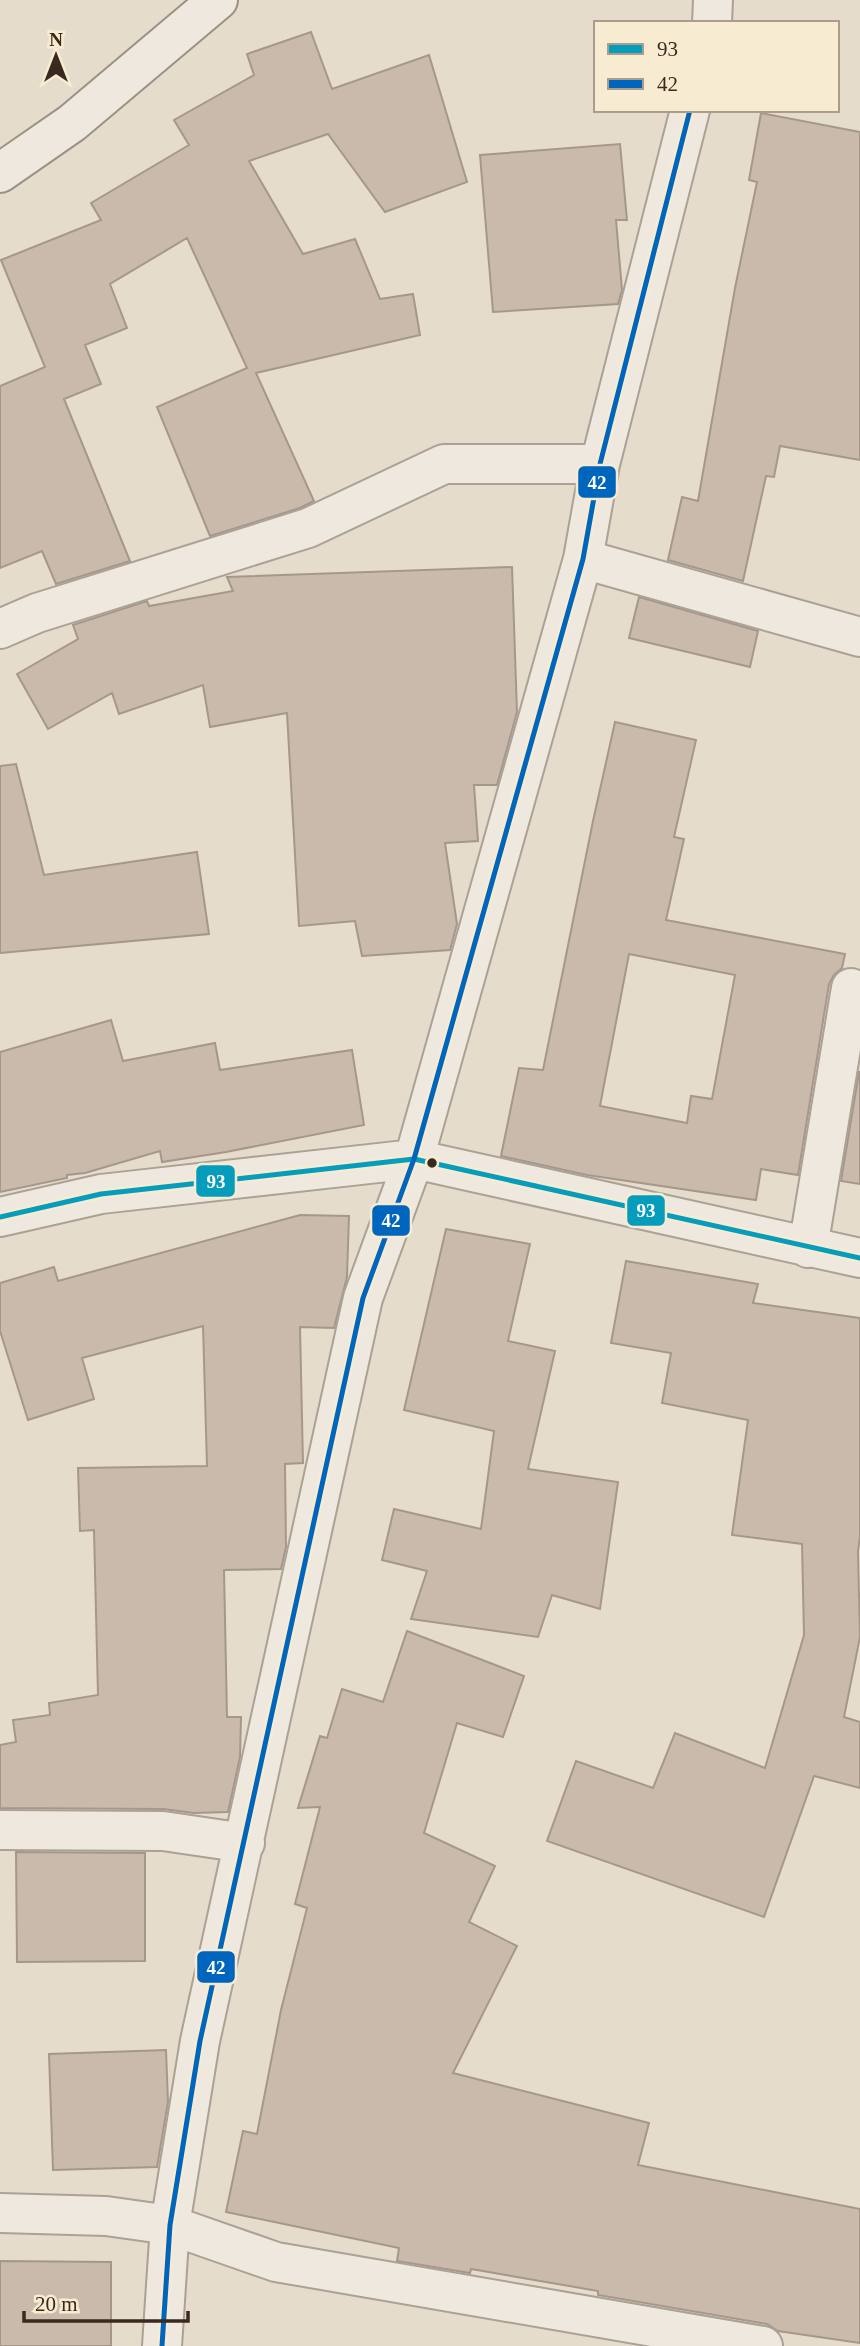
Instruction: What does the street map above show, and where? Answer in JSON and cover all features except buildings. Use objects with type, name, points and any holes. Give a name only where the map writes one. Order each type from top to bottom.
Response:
[{"type":"street","points":[[0,173],[72,123],[218,0]]},
{"type":"street","points":[[712,21],[713,0]]},
{"type":"street","points":[[162,2346],[170,2225],[200,2041],[363,1298],[414,1159],[583,559],[600,464],[689,112]]},
{"type":"street","points":[[0,629],[37,613],[308,528],[444,464],[600,464]]},
{"type":"street","points":[[583,559],[860,636]]},
{"type":"street","points":[[808,1248],[850,988]]},
{"type":"street","points":[[0,1217],[101,1194],[414,1159],[860,1258]]},
{"type":"street","points":[[0,1830],[163,1831],[245,1843]]},
{"type":"street","points":[[0,2213],[106,2216],[170,2225],[276,2262],[763,2346]]},
{"type":"transit line","name":"42","points":[[162,2346],[170,2225],[200,2041],[363,1298],[414,1159],[583,559],[600,464],[689,112]]},
{"type":"transit line","name":"93","points":[[0,1217],[101,1194],[414,1159],[860,1258]]}]
